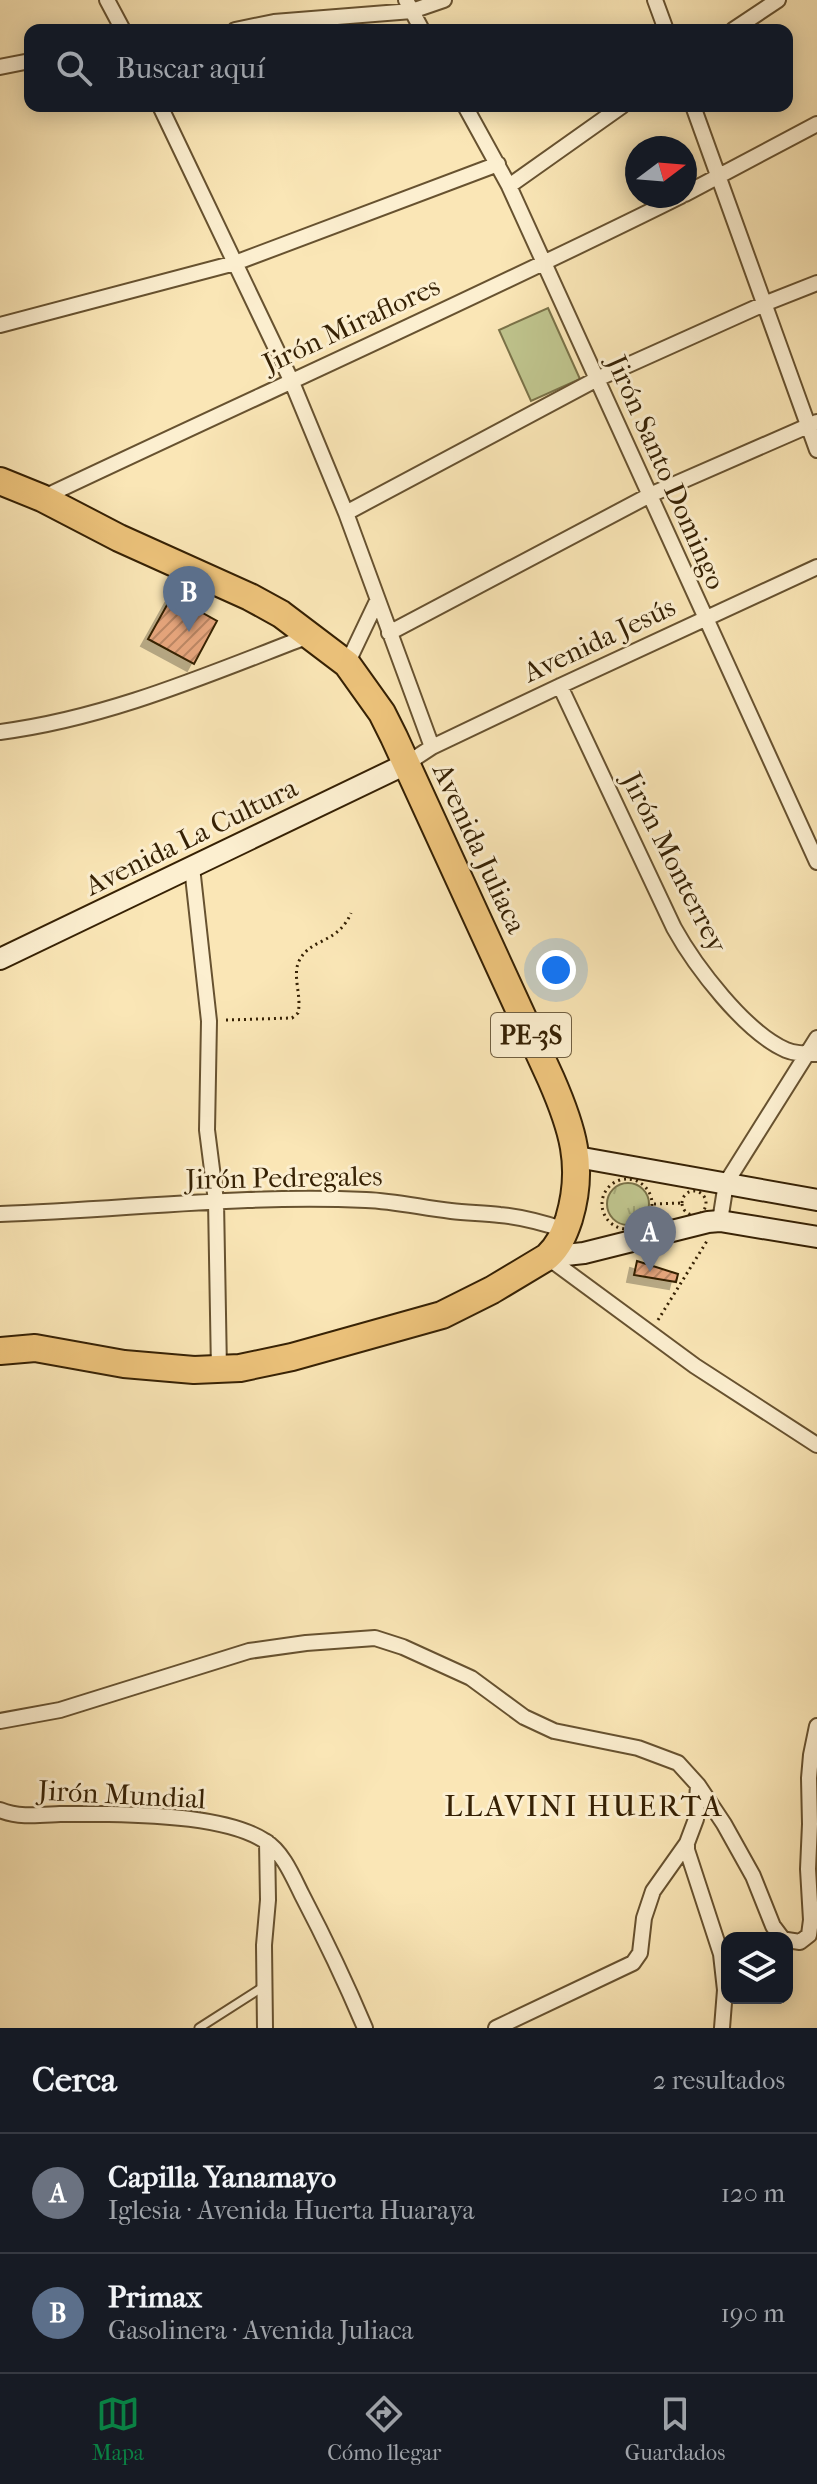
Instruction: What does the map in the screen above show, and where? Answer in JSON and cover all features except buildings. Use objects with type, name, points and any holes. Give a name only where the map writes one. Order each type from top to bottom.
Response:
[{"type":"highway","name":"Avenida Juliaca","points":[[0,481],[250,597],[311,635],[347,664],[382,713],[406,764],[562,1104],[577,1157],[575,1195],[557,1247],[547,1257],[492,1290],[442,1315],[292,1357],[219,1370],[124,1364],[35,1348],[0,1351]]},
{"type":"street","points":[[107,0],[120,24]]},
{"type":"street","points":[[264,24],[444,0]]},
{"type":"street","points":[[655,0],[664,24]]},
{"type":"street","points":[[742,24],[778,0]]},
{"type":"street","points":[[409,6],[419,24]]},
{"type":"street","points":[[0,67],[24,62]]},
{"type":"street","points":[[163,112],[291,380],[346,513],[432,747]]},
{"type":"street","name":"Jirón Santo Domingo","points":[[468,112],[509,186],[817,862]]},
{"type":"street","points":[[509,186],[614,112]]},
{"type":"street","points":[[695,112],[764,304],[813,423],[817,450]]},
{"type":"street","name":"Jirón Miraflores","points":[[697,188],[817,124]]},
{"type":"street","points":[[0,325],[235,263],[498,164]]},
{"type":"street","name":"Jirón Miraflores","points":[[42,498],[544,264],[657,208]]},
{"type":"street","points":[[346,513],[597,379],[817,283]]},
{"type":"street","points":[[389,633],[650,495],[813,423]]},
{"type":"street","name":"Avenida Jesús","points":[[406,764],[432,747],[817,567]]},
{"type":"street","points":[[347,664],[377,601]]},
{"type":"street","points":[[0,732],[63,722],[148,698],[311,635]]},
{"type":"street","name":"Jirón Monterrey","points":[[560,686],[674,928],[696,965],[733,1008],[757,1029],[787,1051],[812,1054]]},
{"type":"street","name":"Avenida La Cultura","points":[[0,959],[406,764]]},
{"type":"street","points":[[192,867],[209,1021],[207,1130],[216,1201],[219,1370]]},
{"type":"street","points":[[720,1221],[726,1183],[812,1054],[817,1038]]},
{"type":"street","points":[[577,1157],[817,1200]]},
{"type":"street","name":"Jirón Pedregales","points":[[0,1214],[94,1211],[216,1201],[339,1199],[394,1202],[514,1217],[565,1230]]},
{"type":"street","points":[[547,1257],[584,1253],[720,1221],[817,1237]]},
{"type":"street","points":[[547,1257],[695,1366],[817,1445]]},
{"type":"street","points":[[0,1721],[60,1710],[249,1651],[375,1638],[403,1647],[471,1678],[524,1717],[554,1731],[656,1753],[678,1763],[698,1785],[741,1853],[773,1926],[779,1932]]},
{"type":"street","points":[[793,1941],[800,1942],[809,1935],[811,1920],[809,1778],[817,1726]]},
{"type":"street","points":[[496,2028],[633,1963],[640,1953],[644,1918],[653,1891],[687,1843],[696,1819],[698,1785]]},
{"type":"street","name":"Jirón Mundial","points":[[0,1810],[9,1814],[35,1816],[156,1815],[215,1823],[249,1832],[267,1842]]},
{"type":"street","points":[[265,2028],[267,1842]]},
{"type":"street","points":[[267,1842],[285,1862],[338,1964],[365,2028]]},
{"type":"street","points":[[687,1843],[721,1954],[725,1990],[722,2028]]},
{"type":"lane","points":[[199,2028],[265,1986]]},
{"type":"path","points":[[209,1021],[292,1018],[298,1013],[300,1002],[297,972],[300,960],[308,950],[339,932],[351,913]]},
{"type":"path","points":[[626,1179],[642,1184],[651,1196],[652,1204],[648,1218],[628,1229],[608,1220],[603,1206],[606,1190],[626,1179]]},
{"type":"path","points":[[692,1191],[700,1192],[706,1201],[705,1209],[695,1215],[687,1213],[682,1203],[684,1196],[692,1191]]},
{"type":"path","points":[[652,1204],[682,1203]]},
{"type":"path","points":[[650,1334],[720,1221]]},
{"type":"green space","points":[[548,308],[580,379],[531,401],[499,330]]},
{"type":"green space","points":[[628,1183],[643,1189],[649,1204],[643,1219],[628,1225],[613,1219],[607,1204],[613,1189]]},
{"type":"place","name":"Primax","points":[[189,632]]},
{"type":"place","name":"Capilla Yanamayo","points":[[650,1272]]},
{"type":"district","name":"LLAVINI HUERTA","points":[[584,1806]]}]
